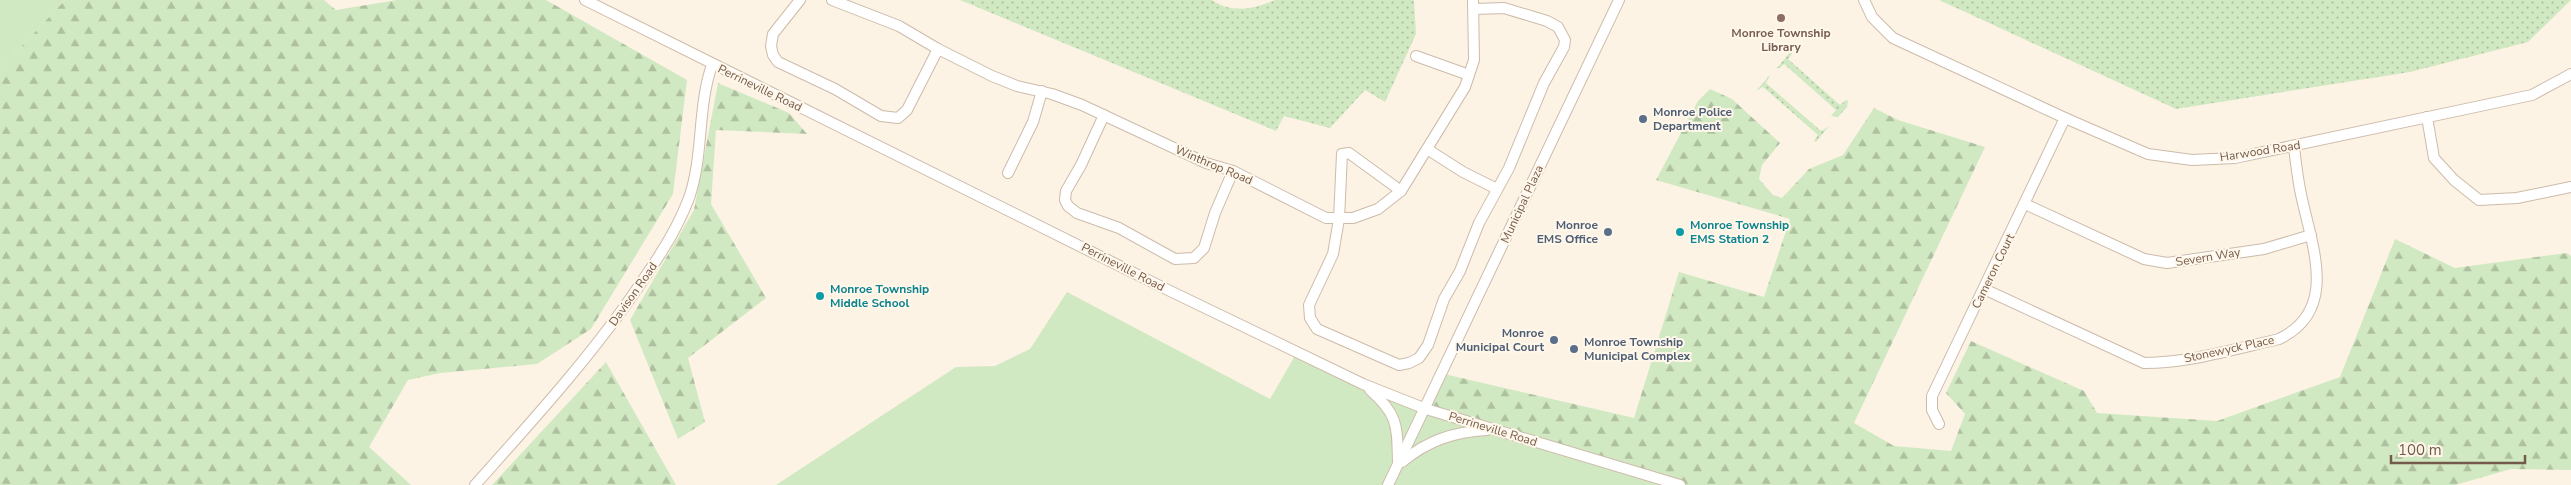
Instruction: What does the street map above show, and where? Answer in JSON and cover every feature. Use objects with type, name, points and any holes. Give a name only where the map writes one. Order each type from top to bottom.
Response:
[{"type":"street","name":"Perrineville Road","points":[[585,0],[712,65],[1363,384],[1426,409],[1680,485]]},
{"type":"street","points":[[800,0],[774,34],[771,46],[773,55],[785,66],[835,89],[881,116],[898,118],[907,110],[938,49]]},
{"type":"street","name":"Winthrop Road","points":[[832,0],[899,26],[938,49],[1017,86],[1042,92],[1104,115],[1206,163],[1233,171],[1326,218],[1339,219],[1353,218],[1378,209],[1401,191],[1465,87],[1474,60],[1474,4]]},
{"type":"street","name":"Municipal Plaza","points":[[1388,485],[1426,409],[1618,0]]},
{"type":"street","name":"Harwood Road","points":[[1864,0],[1872,17],[1892,38],[2148,154],[2192,160],[2235,158],[2532,95],[2571,74]]},
{"type":"street","points":[[1401,191],[1345,152],[1342,154],[1339,219],[1333,254],[1309,305],[1310,318],[1317,329],[1357,345],[1393,363],[1409,363],[1419,358],[1428,345],[1444,299],[1460,271],[1479,223],[1509,168],[1544,83],[1564,47],[1565,40],[1558,27],[1547,21],[1504,8],[1474,4]]},
{"type":"street","points":[[1416,56],[1469,75]]},
{"type":"street","name":"Davison Road","points":[[474,485],[619,317],[665,247],[689,199],[694,180],[698,162],[701,120],[712,65]]},
{"type":"street","points":[[1008,173],[1033,122],[1042,92]]},
{"type":"street","points":[[1104,115],[1081,165],[1066,191],[1068,206],[1077,213],[1119,228],[1175,259],[1194,258],[1204,248],[1215,213],[1233,171]]},
{"type":"street","name":"Cameron Court","points":[[1939,424],[1932,410],[1932,396],[2065,118]]},
{"type":"street","points":[[2427,118],[2434,158],[2454,180],[2479,200],[2517,198],[2571,187]]},
{"type":"street","name":"Stonewyck Place","points":[[1984,289],[2144,363],[2198,357],[2279,339],[2290,333],[2303,321],[2313,305],[2318,276],[2311,235],[2301,196],[2294,146]]},
{"type":"street","points":[[1427,149],[1462,172],[1497,189]]},
{"type":"street","name":"Severn Way","points":[[2025,204],[2144,259],[2167,264],[2264,249],[2311,235]]},
{"type":"street","points":[[1363,384],[1382,400],[1393,416],[1398,431],[1398,466]]},
{"type":"street","points":[[1398,466],[1419,449],[1441,437],[1470,431],[1494,430]]},
{"type":"green space","points":[[0,0],[65,0],[0,69]]},
{"type":"green space","points":[[65,0],[324,0],[336,10],[397,0],[546,0],[687,80],[673,194],[591,329],[537,364],[440,373],[408,380],[369,447],[411,485],[0,485],[0,69]]},
{"type":"green space","points":[[960,0],[1212,0],[1227,7],[1243,9],[1275,0],[1414,0],[1416,34],[1385,102],[1365,90],[1330,128],[1284,116],[1276,131]]},
{"type":"green space","points":[[1939,0],[2571,0],[2528,42],[2410,72],[2176,109]]},
{"type":"green space","points":[[1791,51],[1792,54],[1788,59],[1840,105],[1846,100],[1848,101],[1847,107],[1838,117],[1831,116],[1836,110],[1784,64],[1777,68]]},
{"type":"green space","points":[[1770,75],[1766,83],[1821,131],[1828,127],[1816,142],[1814,141],[1818,135],[1763,87],[1756,91]]},
{"type":"green space","points":[[718,83],[789,113],[807,134],[716,130],[711,204],[766,298],[688,358],[705,422],[678,439],[630,320],[694,210]]},
{"type":"green space","points":[[1710,89],[1732,99],[1780,143],[1762,165],[1759,179],[1773,195],[1782,198],[1809,169],[1843,155],[1874,108],[1898,120],[1985,147],[1854,423],[1894,446],[1951,451],[1965,414],[1946,393],[1971,341],[2084,391],[2097,413],[2217,421],[2340,377],[2395,239],[2455,268],[2567,253],[2571,256],[2571,470],[2511,469],[2455,485],[1684,485],[1423,409],[1440,373],[1634,418],[1679,272],[1764,297],[1790,219],[1656,180],[1698,101]]},
{"type":"green space","points":[[1067,292],[1270,399],[1296,354],[1363,384],[1684,485],[776,485],[956,367],[995,366],[1030,349]]},
{"type":"green space","points":[[606,362],[676,485],[492,485]]},
{"type":"place","name":"Monroe Township Library","points":[[1781,18]]},
{"type":"place","name":"Monroe Police Department","points":[[1643,119]]},
{"type":"place","name":"Monroe EMS Office","points":[[1608,232]]},
{"type":"place","name":"Monroe Township EMS Station 2","points":[[1680,232]]},
{"type":"place","name":"Monroe Township Middle School","points":[[820,296]]},
{"type":"place","name":"Monroe Municipal Court","points":[[1554,340]]},
{"type":"place","name":"Monroe Township Municipal Complex","points":[[1574,349]]}]
